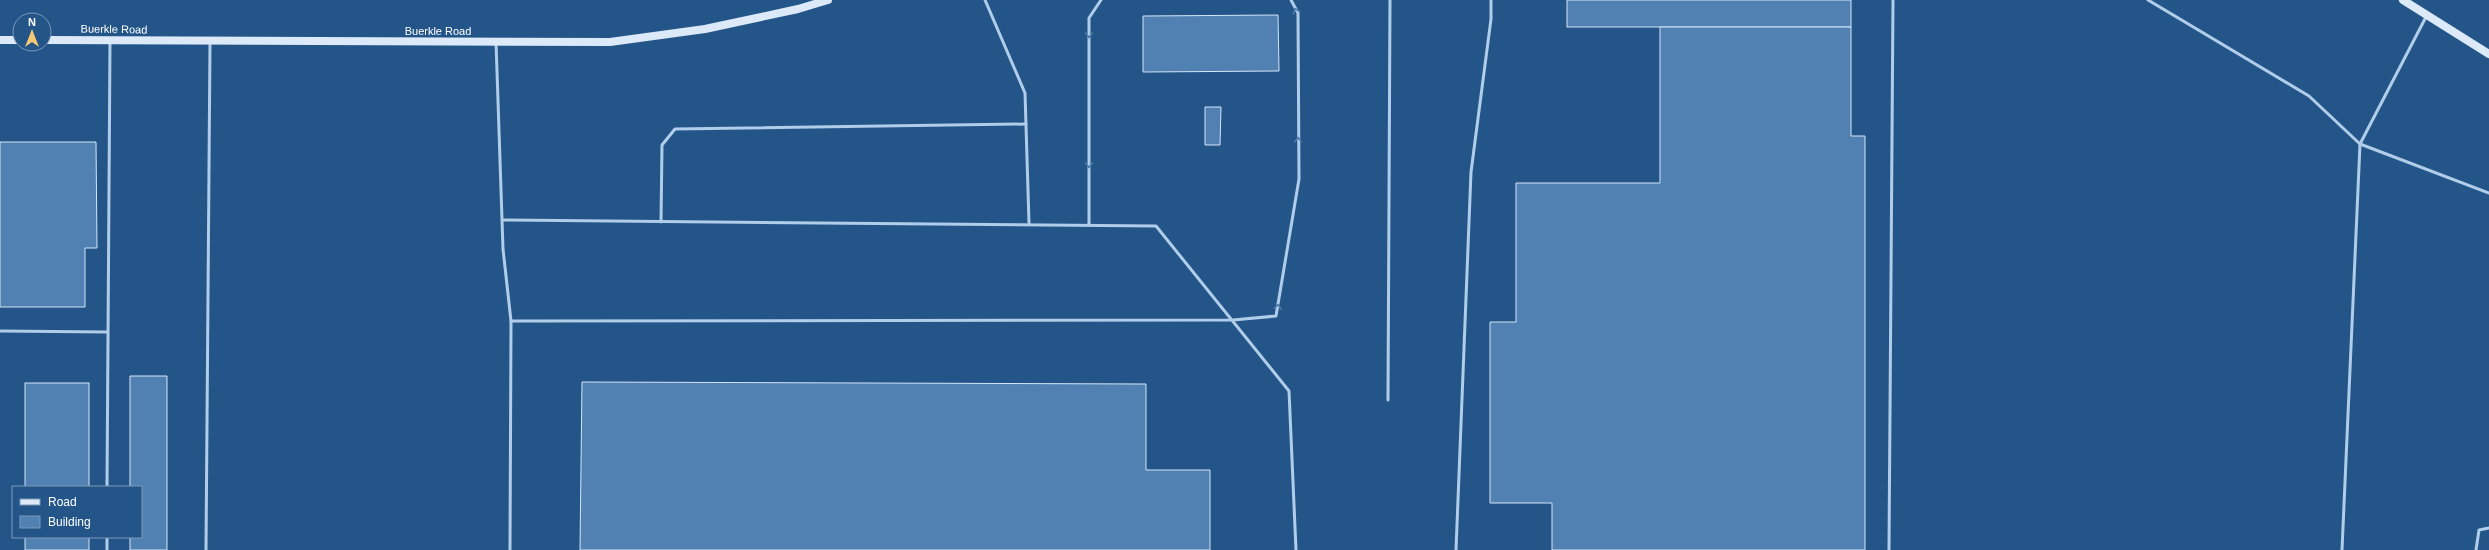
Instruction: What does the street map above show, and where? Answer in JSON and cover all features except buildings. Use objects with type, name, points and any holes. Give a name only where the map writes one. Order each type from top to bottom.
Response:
[{"type":"street","name":"Buerkle Road","points":[[52,40],[210,42],[610,42],[705,29],[798,9],[828,0]]},
{"type":"street","points":[[2403,0],[2489,54]]},
{"type":"street","points":[[0,40],[12,40]]},
{"type":"lane","points":[[985,0],[1025,93],[1029,223]]},
{"type":"lane","points":[[1090,224],[1089,18],[1101,0]]},
{"type":"lane","points":[[511,321],[1232,320],[1276,316],[1298,179],[1298,13],[1291,0]]},
{"type":"lane","points":[[1388,400],[1390,0]]},
{"type":"lane","points":[[1456,550],[1471,172],[1491,19],[1491,0]]},
{"type":"lane","points":[[1889,550],[1893,0]]},
{"type":"lane","points":[[2148,0],[2308,96],[2360,144],[2489,193]]},
{"type":"lane","points":[[2342,550],[2360,144],[2427,15]]},
{"type":"lane","points":[[107,486],[110,40]]},
{"type":"lane","points":[[206,550],[210,42]]},
{"type":"lane","points":[[496,42],[502,249],[511,321],[510,550]]},
{"type":"lane","points":[[661,222],[662,145],[675,129],[1026,124]]},
{"type":"lane","points":[[502,220],[1029,223],[1156,226],[1289,391],[1296,550]]},
{"type":"lane","points":[[0,331],[107,332]]},
{"type":"lane","points":[[2476,550],[2479,530],[2489,528]]},
{"type":"lane","points":[[107,538],[107,550]]}]
